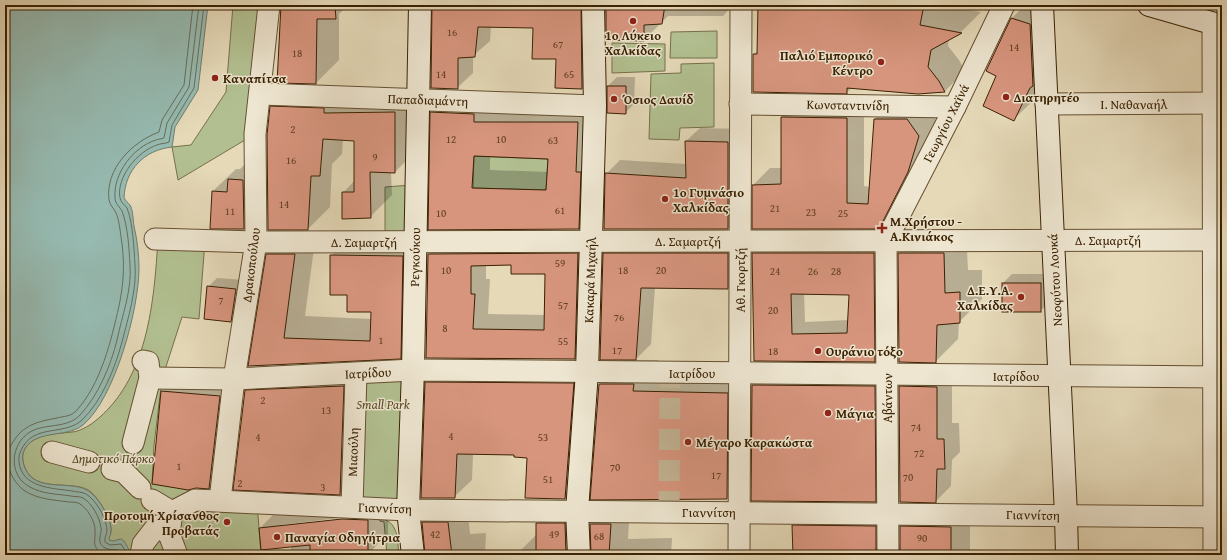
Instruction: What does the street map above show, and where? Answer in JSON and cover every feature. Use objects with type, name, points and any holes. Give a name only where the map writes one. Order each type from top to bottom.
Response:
[{"type":"main road","name":"Ρεγκούκου","points":[[413,555],[408,510],[413,370],[420,5]]},
{"type":"main road","name":"Κακαρά Μιχαήλ","points":[[580,555],[577,511],[586,372],[591,241],[595,106],[594,5]]},
{"type":"main road","name":"Νεοφύτου Λουκά","points":[[1042,5],[1067,555]]},
{"type":"main road","points":[[1148,5],[1217,25]]},
{"type":"street","name":"Δρακοπούλου","points":[[220,500],[234,379],[256,242],[255,134],[261,94],[269,5]]},
{"type":"street","name":"Αθ. Γκορτζή","points":[[739,555],[740,5]]},
{"type":"street","name":"Γεωργίου Χαϊνά","points":[[886,241],[955,107],[1004,5]]},
{"type":"street","points":[[1214,555],[1218,517],[1217,25]]},
{"type":"street","name":"Παπαδιαμάντη","points":[[261,94],[595,106]]},
{"type":"street","name":"Ι. Ναθαναήλ","points":[[1046,104],[1218,103]]},
{"type":"street","name":"Κωνσταντινίδη","points":[[740,104],[955,107]]},
{"type":"street","name":"Δ. Σαμαρτζή","points":[[155,239],[256,242],[1218,240]]},
{"type":"street","name":"Αβάντων","points":[[886,241],[888,555]]},
{"type":"street","name":"Ιατρίδου","points":[[172,512],[146,494],[118,470],[132,447],[152,372],[234,379],[413,370],[1218,377]]},
{"type":"street","name":"Μιαούλη","points":[[352,507],[356,374]]},
{"type":"street","points":[[63,451],[89,462]]},
{"type":"street","name":"Γιαννίτση","points":[[172,512],[195,500],[220,500],[408,510],[1218,517]]},
{"type":"street","points":[[172,512],[169,534],[177,555]]},
{"type":"street","points":[[142,555],[143,544],[157,526],[169,534]]},
{"type":"green space","points":[[233,5],[269,5],[255,134],[178,180],[172,147],[191,145],[226,92]]},
{"type":"green space","points":[[717,31],[717,58],[670,58],[671,32]]},
{"type":"green space","points":[[612,43],[665,44],[665,71],[612,73]]},
{"type":"green space","points":[[714,63],[714,127],[680,128],[679,140],[649,139],[651,74],[681,73],[681,64]]},
{"type":"green space","points":[[474,156],[548,159],[546,190],[473,188]]},
{"type":"green space","points":[[412,185],[411,240],[385,239],[385,187]]},
{"type":"green space","name":"Δημοτικό Πάρκο","points":[[158,239],[205,241],[199,319],[182,317],[162,379],[154,445],[152,483],[257,502],[261,555],[126,555],[108,539],[111,526],[107,514],[92,493],[81,487],[54,485],[37,481],[30,476],[24,465],[23,453],[26,446],[31,442],[37,438],[51,434],[74,432],[94,422],[112,405],[126,385],[137,362],[145,338],[154,288]]},
{"type":"green space","name":"Small Park","points":[[413,370],[408,510],[352,507],[356,374]]},
{"type":"green space","points":[[379,518],[386,520],[394,527],[399,555],[387,555],[384,522],[380,521]]},
{"type":"water","points":[[5,5],[208,5],[198,90],[175,127],[172,147],[153,152],[138,163],[132,170],[125,188],[124,198],[132,210],[138,247],[139,268],[135,306],[130,329],[115,374],[95,412],[83,425],[68,432],[41,437],[34,440],[27,445],[23,453],[25,468],[30,476],[36,481],[53,485],[80,487],[91,493],[103,508],[109,520],[111,531],[109,540],[113,541],[121,539],[124,541],[132,555],[5,555]]},
{"type":"building","points":[[281,5],[335,5],[336,19],[317,19],[316,84],[277,83]]},
{"type":"building","points":[[432,5],[581,5],[582,89],[555,88],[556,59],[532,59],[533,28],[478,27],[475,57],[458,58],[458,89],[431,88]]},
{"type":"building","name":"1ο Λύκειο Χαλκίδας","points":[[606,5],[665,5],[662,24],[644,25],[644,41],[606,40]]},
{"type":"building","points":[[758,5],[924,5],[920,25],[962,33],[931,50],[928,67],[939,81],[945,92],[918,94],[847,88],[847,94],[753,92],[753,54],[757,54]]},
{"type":"building","points":[[1011,18],[1030,24],[1033,86],[1030,88],[1014,121],[983,106],[996,76],[986,71]]},
{"type":"building","name":"Όσιος Δαυίδ","points":[[607,86],[626,86],[626,114],[607,113]]},
{"type":"building","points":[[270,106],[324,108],[324,113],[395,112],[395,173],[370,172],[371,218],[342,219],[342,192],[354,192],[354,141],[323,139],[320,176],[311,176],[308,230],[268,230],[267,135]]},
{"type":"building","points":[[430,112],[474,114],[474,122],[578,122],[576,172],[581,172],[579,229],[428,230]],"holes":[[[474,156],[548,159],[546,190],[472,188]]]},
{"type":"building","points":[[781,117],[847,118],[847,203],[868,204],[874,119],[907,119],[919,136],[908,172],[879,229],[752,229],[752,185],[781,184]]},
{"type":"building","name":"1ο Γυμνάσιο Χαλκίδας","points":[[685,141],[728,142],[728,229],[604,229],[605,173],[686,178]]},
{"type":"building","points":[[228,179],[243,180],[244,229],[210,229],[212,191],[227,192]]},
{"type":"building","points":[[578,253],[575,359],[426,358],[428,254]],"holes":[[[511,265],[511,274],[545,274],[544,330],[473,329],[475,294],[471,294],[471,266]]]},
{"type":"building","points":[[603,253],[728,253],[728,289],[641,288],[636,360],[600,360]]},
{"type":"building","points":[[752,253],[874,253],[875,362],[754,361]],"holes":[[[791,294],[849,295],[847,333],[792,334]]]},
{"type":"building","points":[[898,253],[944,253],[945,293],[960,292],[960,323],[937,325],[936,363],[899,362]]},
{"type":"building","points":[[266,254],[295,254],[284,338],[370,341],[371,312],[347,312],[347,295],[330,295],[330,255],[403,256],[401,359],[248,366]]},
{"type":"building","name":"Δ.Ε.Υ.Α. Χαλκίδας","points":[[1002,283],[1041,283],[1041,312],[1002,312]]},
{"type":"building","points":[[207,286],[236,289],[231,322],[204,319]]},
{"type":"building","points":[[425,382],[574,383],[565,499],[525,498],[527,458],[514,457],[514,455],[457,454],[455,498],[421,498]]},
{"type":"building","points":[[599,384],[634,384],[633,391],[728,393],[727,499],[590,500]]},
{"type":"building","points":[[752,385],[875,386],[876,502],[751,501]]},
{"type":"building","points":[[344,386],[340,495],[233,490],[245,390]]},
{"type":"building","points":[[899,386],[937,387],[937,439],[944,439],[945,469],[937,469],[936,503],[900,502]]},
{"type":"building","points":[[161,391],[220,396],[209,489],[196,488],[188,490],[152,484]]},
{"type":"building","points":[[342,519],[368,520],[368,555],[310,555],[310,545],[261,550],[259,528]]},
{"type":"building","points":[[422,522],[448,522],[452,555],[425,555]]},
{"type":"building","points":[[536,523],[565,523],[566,555],[536,555]]},
{"type":"building","points":[[590,524],[611,524],[609,555],[591,555]]},
{"type":"building","points":[[792,525],[876,526],[876,555],[793,555]]},
{"type":"building","points":[[900,526],[951,527],[951,555],[900,555]]},
{"type":"tunnel","points":[[669,512],[670,373]]},
{"type":"place","name":"1ο Λύκειο Χαλκίδας","points":[[633,21]]},
{"type":"place","name":"Παλιό Εμπορικό Κέντρο","points":[[881,62]]},
{"type":"place","name":"Καναπίτσα","points":[[215,78]]},
{"type":"place","name":"Διατηρητέο","points":[[1006,97]]},
{"type":"place","name":"Όσιος Δαυίδ","points":[[614,99]]},
{"type":"place","name":"1ο Γυμνάσιο Χαλκίδας","points":[[665,199]]},
{"type":"place","name":"Μ.Χρήστου - Α.Κινιάκος","points":[[882,228]]},
{"type":"place","name":"Δ.Ε.Υ.Α. Χαλκίδας","points":[[1021,297]]},
{"type":"place","name":"Ουράνιο τόξο","points":[[818,351]]},
{"type":"place","name":"Μάγια","points":[[828,413]]},
{"type":"place","name":"Μέγαρο Καρακώστα","points":[[688,442]]},
{"type":"place","name":"Προτομή Χρίσανθος Προβατάς","points":[[227,522]]},
{"type":"place","name":"Παναγία Οδηγήτρια","points":[[277,537]]}]
